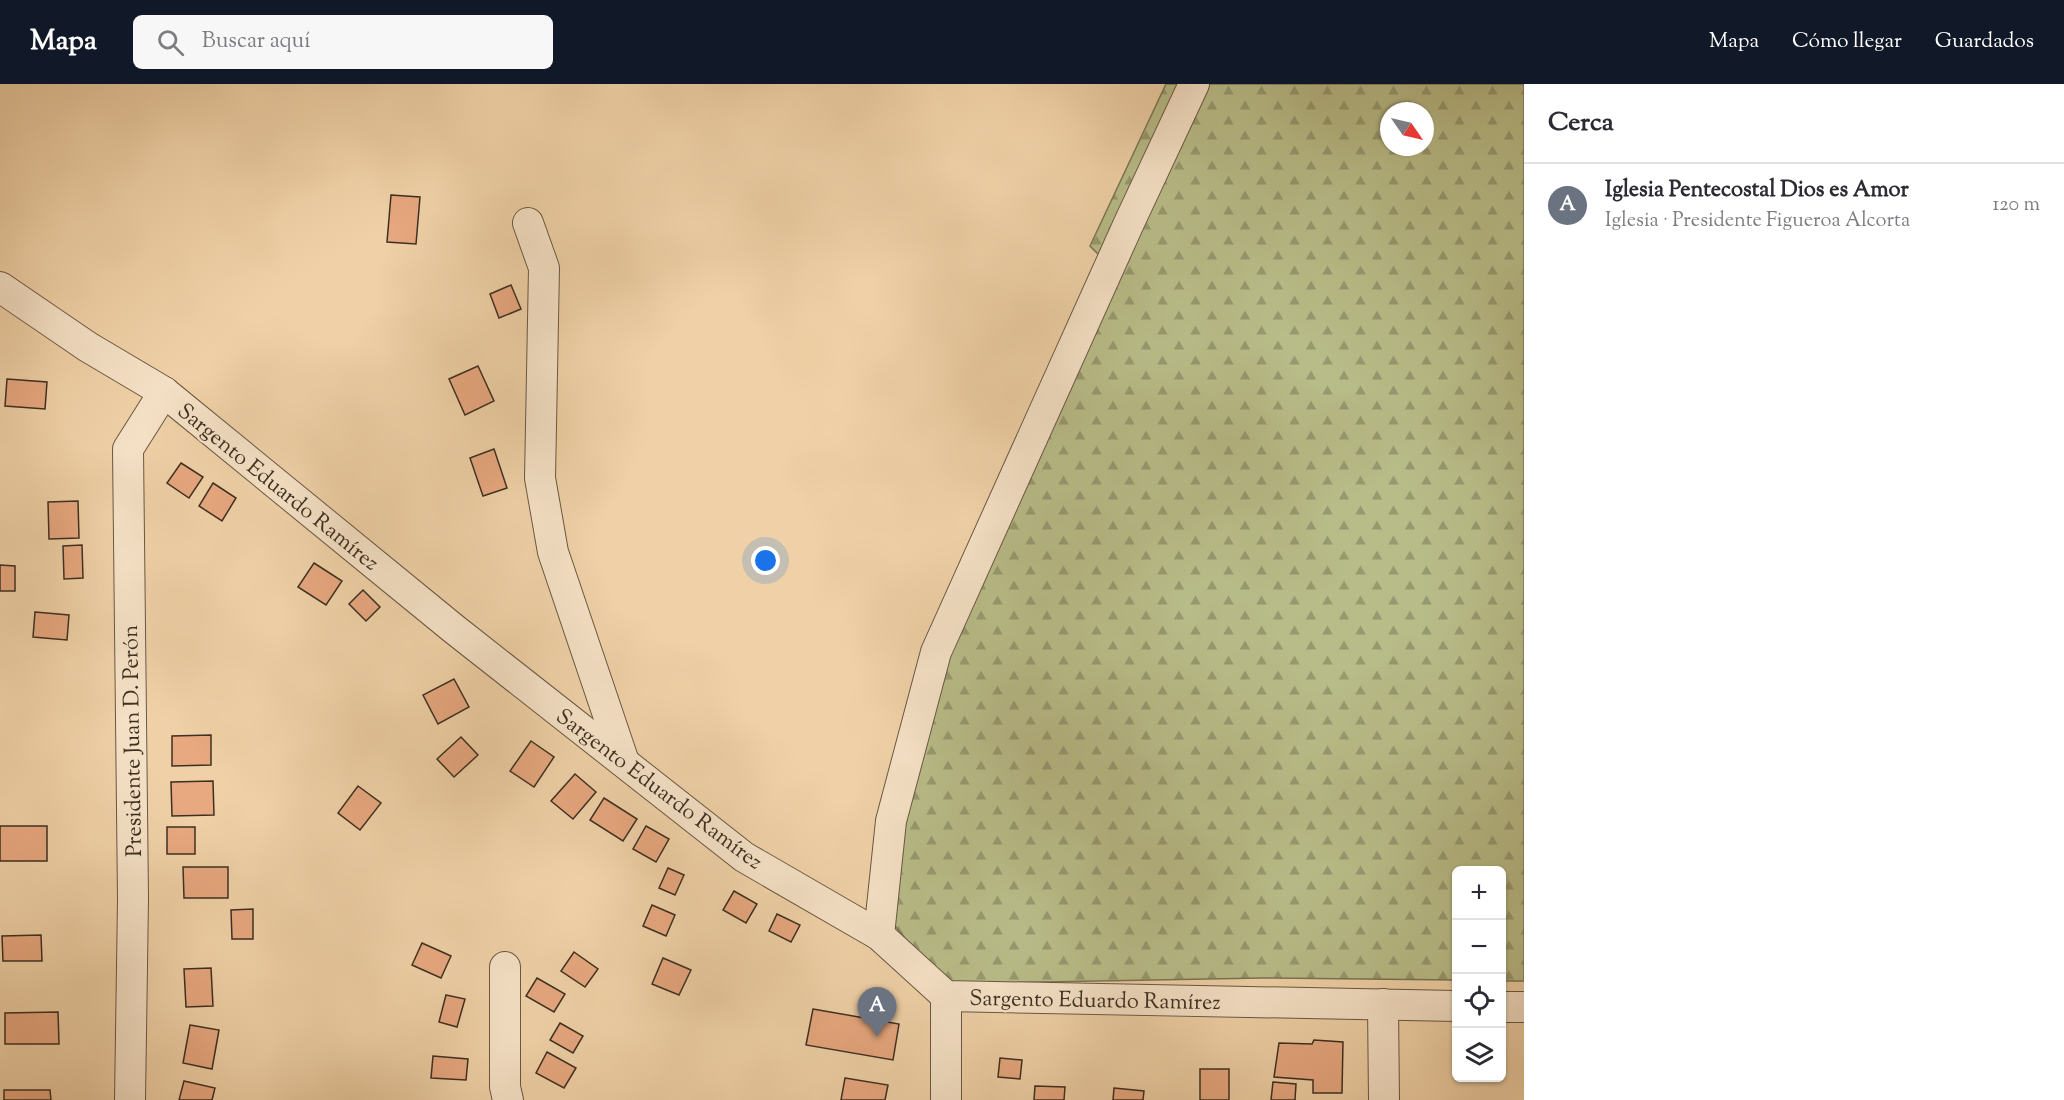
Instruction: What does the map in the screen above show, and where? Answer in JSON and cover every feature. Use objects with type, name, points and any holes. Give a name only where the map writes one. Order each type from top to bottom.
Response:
[{"type":"street","points":[[879,935],[891,821],[936,652],[1194,84]]},
{"type":"street","points":[[528,223],[544,268],[540,478],[553,552],[624,762]]},
{"type":"street","name":"Sargento Eduardo Ramírez","points":[[0,287],[88,347],[164,392],[454,629],[744,857],[879,935],[946,996],[1452,1006]]},
{"type":"street","name":"Presidente Juan D. Perón","points":[[129,1100],[133,899],[129,449],[164,392]]},
{"type":"street","points":[[505,967],[505,1087],[508,1100]]},
{"type":"street","points":[[946,996],[946,1100]]},
{"type":"street","points":[[1383,1004],[1384,1100]]},
{"type":"street","points":[[1506,1007],[1524,1007]]},
{"type":"green space","points":[[1166,84],[1524,84],[1524,981],[1506,981],[1506,866],[1452,866],[1452,980],[1262,978],[942,984],[883,911],[918,722],[1116,272],[1090,246]]},
{"type":"building","points":[[391,195],[420,197],[416,244],[387,242]]},
{"type":"building","points":[[511,285],[521,309],[499,318],[490,294]]},
{"type":"building","points":[[478,366],[494,401],[465,415],[449,379]]},
{"type":"building","points":[[7,379],[47,382],[45,409],[5,406]]},
{"type":"building","points":[[494,449],[507,488],[483,496],[470,458]]},
{"type":"building","points":[[181,463],[203,477],[189,498],[167,483]]},
{"type":"building","points":[[213,483],[236,498],[222,521],[199,506]]},
{"type":"building","points":[[78,501],[79,538],[49,539],[48,502]]},
{"type":"building","points":[[82,545],[83,578],[64,579],[63,546]]},
{"type":"building","points":[[314,563],[342,581],[326,605],[298,587]]},
{"type":"building","points":[[0,565],[15,566],[15,591],[0,591]]},
{"type":"building","points":[[363,590],[380,607],[366,621],[349,604]]},
{"type":"building","points":[[35,612],[69,615],[67,640],[33,637]]},
{"type":"building","points":[[454,679],[469,707],[438,724],[423,695]]},
{"type":"building","points":[[211,735],[211,765],[172,766],[172,736]]},
{"type":"building","points":[[461,737],[478,755],[454,777],[437,759]]},
{"type":"building","points":[[531,741],[554,757],[534,787],[510,771]]},
{"type":"building","points":[[575,774],[596,792],[573,819],[551,801]]},
{"type":"building","points":[[213,781],[214,815],[172,816],[171,782]]},
{"type":"building","points":[[358,786],[381,803],[360,830],[338,813]]},
{"type":"building","points":[[604,798],[637,819],[623,841],[590,820]]},
{"type":"building","points":[[0,826],[47,826],[47,861],[0,861]]},
{"type":"building","points":[[646,826],[669,839],[656,862],[633,849]]},
{"type":"building","points":[[167,827],[195,827],[195,854],[167,854]]},
{"type":"building","points":[[183,867],[228,867],[228,898],[184,898]]},
{"type":"building","points":[[668,868],[684,875],[675,895],[659,888]]},
{"type":"building","points":[[734,891],[757,904],[746,923],[723,910]]},
{"type":"building","points":[[652,905],[675,915],[666,936],[643,926]]},
{"type":"building","points":[[253,909],[253,939],[232,939],[231,910]]},
{"type":"building","points":[[777,914],[800,925],[791,942],[769,931]]},
{"type":"building","points":[[41,935],[42,961],[3,961],[2,936]]},
{"type":"building","points":[[422,943],[451,956],[441,978],[412,965]]},
{"type":"building","points":[[574,952],[598,969],[585,987],[561,971]]},
{"type":"building","points":[[663,958],[691,970],[679,995],[652,984]]},
{"type":"building","points":[[211,968],[213,1006],[186,1007],[184,969]]},
{"type":"building","points":[[537,978],[565,994],[554,1012],[526,996]]},
{"type":"building","points":[[446,995],[465,999],[457,1027],[439,1022]]},
{"type":"building","points":[[813,1009],[899,1024],[893,1060],[806,1045]]},
{"type":"building","points":[[58,1012],[59,1044],[5,1044],[5,1013]]},
{"type":"building","points":[[560,1023],[583,1036],[573,1053],[550,1040]]},
{"type":"building","points":[[190,1025],[219,1030],[212,1069],[183,1063]]},
{"type":"building","points":[[1314,1040],[1343,1042],[1342,1093],[1313,1093],[1313,1080],[1274,1077],[1279,1043],[1312,1044]]},
{"type":"building","points":[[547,1052],[576,1068],[564,1088],[536,1073]]},
{"type":"building","points":[[433,1056],[468,1059],[466,1080],[431,1078]]},
{"type":"building","points":[[1000,1058],[1022,1060],[1020,1079],[998,1077]]},
{"type":"building","points":[[1200,1069],[1229,1069],[1229,1100],[1200,1100]]},
{"type":"building","points":[[845,1078],[888,1085],[885,1100],[841,1100]]},
{"type":"building","points":[[184,1081],[215,1088],[212,1100],[179,1100]]},
{"type":"building","points":[[1273,1082],[1296,1084],[1295,1100],[1271,1100]]},
{"type":"building","points":[[1035,1086],[1065,1087],[1064,1100],[1034,1100]]},
{"type":"building","points":[[1114,1088],[1144,1091],[1143,1100],[1113,1100]]},
{"type":"building","points":[[4,1090],[50,1090],[51,1100],[4,1100]]},
{"type":"place","name":"Iglesia Pentecostal Dios es Amor","points":[[877,1037]]}]
